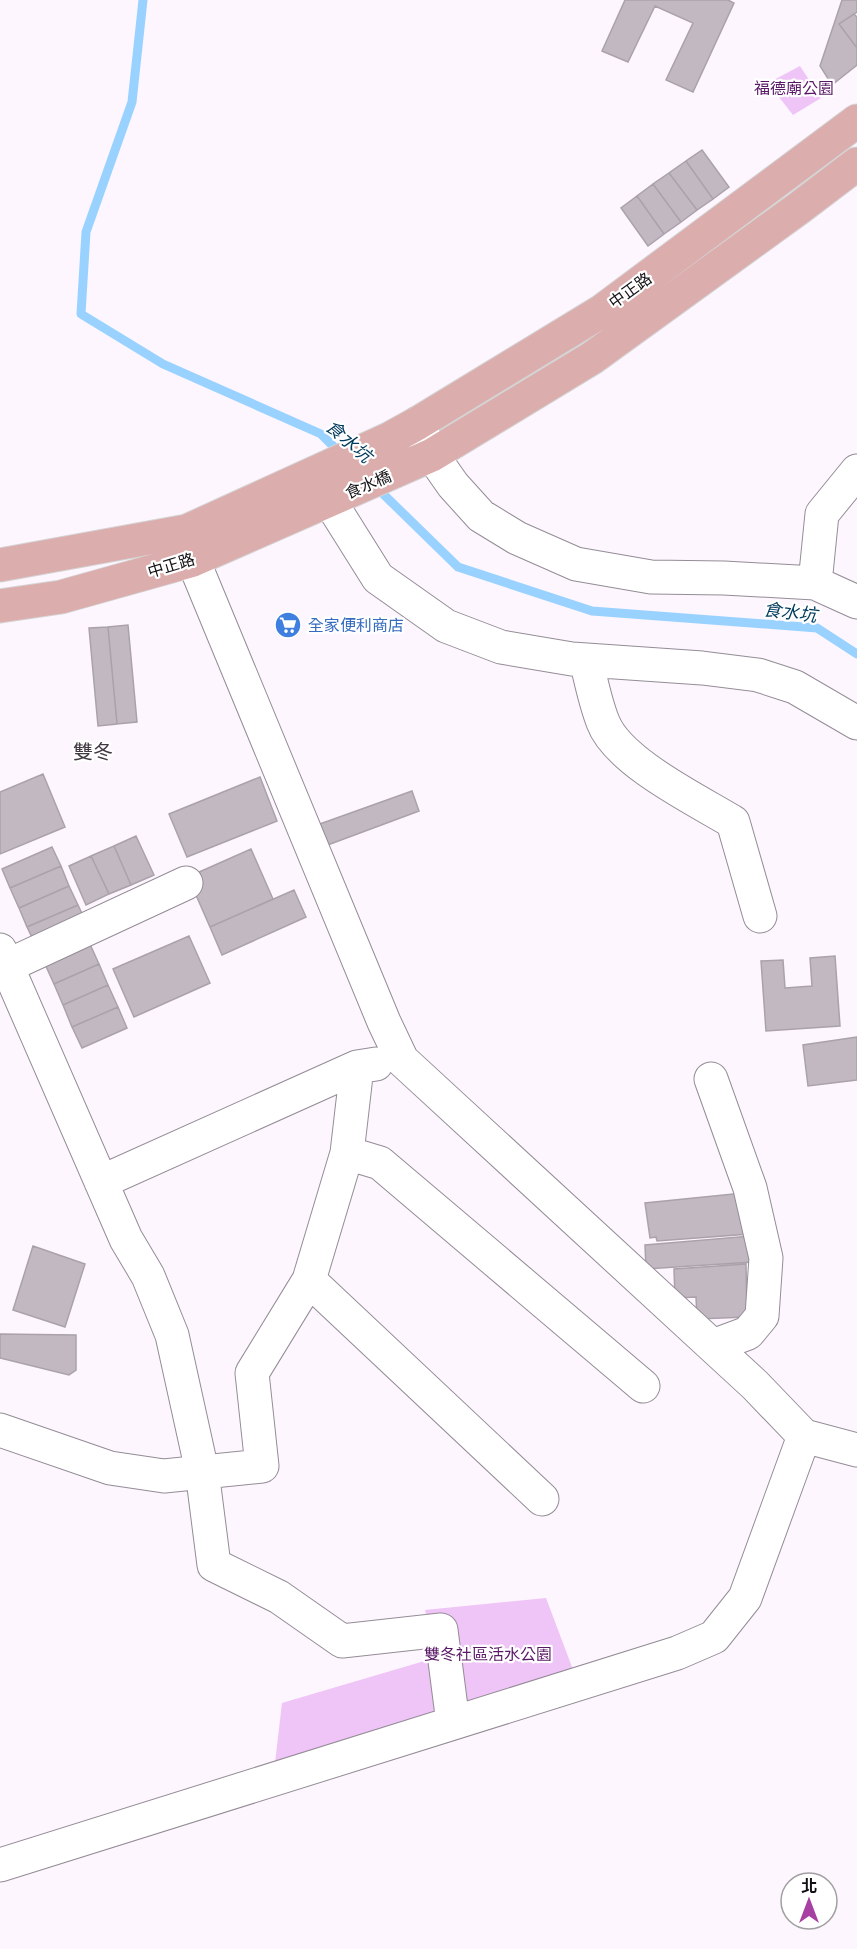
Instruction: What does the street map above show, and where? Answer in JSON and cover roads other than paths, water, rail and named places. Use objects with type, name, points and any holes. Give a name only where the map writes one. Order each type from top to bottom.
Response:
[{"type":"main road","name":"中正路","points":[[389,438],[418,423],[602,311],[857,121]]},
{"type":"main road","name":"中正路","points":[[402,469],[432,455],[592,358],[857,164]]},
{"type":"main road","name":"食水橋","points":[[328,489],[389,438]]},
{"type":"main road","name":"食水橋","points":[[328,489],[402,469]]},
{"type":"main road","name":"中正路","points":[[0,606],[61,597],[328,489]]},
{"type":"main road","name":"中正路","points":[[0,565],[190,545]]},
{"type":"street","points":[[418,423],[432,455],[481,516],[517,538],[576,564],[651,577],[724,578],[815,584],[857,602]]},
{"type":"street","points":[[815,584],[822,514],[857,471]]},
{"type":"street","points":[[328,489],[378,578],[446,626],[501,647],[586,660],[702,668],[758,675],[795,687],[857,723]]},
{"type":"street","points":[[190,545],[384,1022],[402,1060],[755,1385],[804,1436],[857,1450]]},
{"type":"street","points":[[586,660],[603,724],[622,749],[644,768],[733,822],[760,916]]},
{"type":"street","points":[[186,883],[3,958],[126,1239],[148,1276],[172,1335],[202,1471],[214,1565],[279,1597],[342,1641],[441,1630],[453,1723]]},
{"type":"street","points":[[101,1182],[357,1067],[402,1060]]},
{"type":"street","points":[[0,1430],[110,1468],[164,1476],[262,1466],[252,1373],[309,1280],[347,1153],[357,1067]]},
{"type":"street","points":[[711,1079],[750,1188],[766,1258],[762,1316],[748,1333],[713,1346]]},
{"type":"street","points":[[347,1153],[380,1163],[643,1386]]},
{"type":"street","points":[[309,1280],[542,1499]]},
{"type":"street","points":[[0,1865],[677,1653],[714,1637],[746,1598],[804,1436]]},
{"type":"waterway","name":"食水坑","points":[[143,0],[132,102],[86,232],[81,314],[163,364],[321,434],[342,455]]},
{"type":"waterway","name":"食水坑","points":[[376,487],[458,567],[592,611],[817,628],[857,654]]},
{"type":"place","name":"全家便利商店","points":[[288,625]]},
{"type":"district","name":"雙冬","points":[[93,752]]},
{"type":"park label","name":"福德廟公園","points":[[794,88]]},
{"type":"park label","name":"雙冬社區活水公園","points":[[488,1654]]}]
